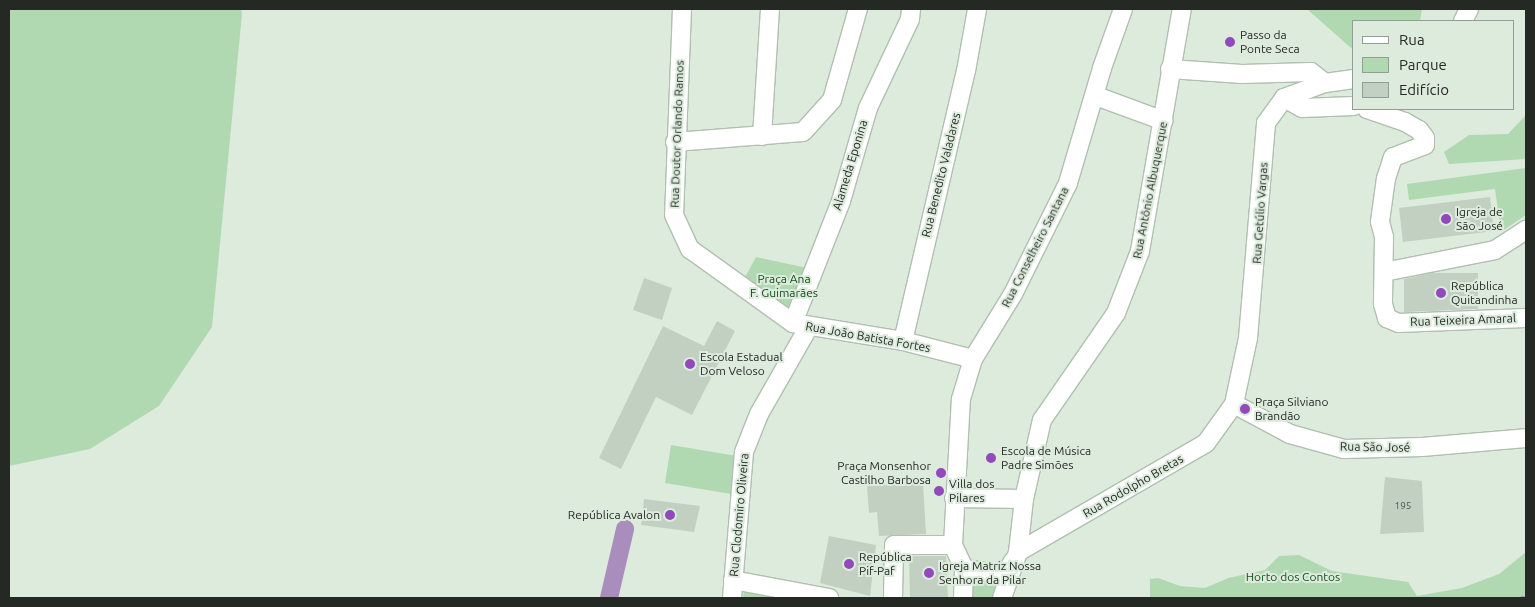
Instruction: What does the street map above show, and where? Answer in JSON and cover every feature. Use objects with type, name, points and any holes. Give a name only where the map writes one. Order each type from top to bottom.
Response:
[{"type":"street","name":"Rua Doutor Orlando Ramos","points":[[682,9],[675,142],[674,215],[682,238],[690,249],[801,325]]},
{"type":"street","points":[[762,136],[770,9]]},
{"type":"street","points":[[675,142],[803,132],[832,100],[858,9]]},
{"type":"street","name":"Alameda Eponina","points":[[801,325],[841,201],[868,108],[910,19],[911,9]]},
{"type":"street","name":"Rua Benedito Valadares","points":[[903,341],[966,72],[978,9]]},
{"type":"street","name":"Rua Conselheiro Santana","points":[[953,545],[954,498],[961,400],[973,359],[1013,294],[1068,184],[1096,96],[1102,68],[1123,9]]},
{"type":"street","name":"Rua Antônio Albuquerque","points":[[1018,552],[1024,499],[1042,420],[1116,313],[1140,251],[1164,120],[1170,69],[1182,9]]},
{"type":"street","points":[[1170,69],[1242,74],[1311,72],[1325,83]]},
{"type":"street","points":[[1284,98],[1325,83],[1352,78]]},
{"type":"street","points":[[1096,96],[1164,120]]},
{"type":"street","points":[[1284,98],[1302,108],[1352,106]]},
{"type":"street","name":"Rua Getúlio Vargas","points":[[1234,404],[1249,328],[1266,123],[1284,98]]},
{"type":"street","points":[[1370,110],[1405,122],[1419,130],[1425,138],[1425,145],[1393,157],[1388,171],[1380,222],[1384,237],[1384,272],[1495,250],[1526,230]]},
{"type":"street","name":"Rua Teixeira Amaral","points":[[1384,272],[1384,304],[1391,321],[1526,318]]},
{"type":"street","name":"Rua João Batista Fortes","points":[[801,325],[903,341],[973,359]]},
{"type":"street","name":"Rua Clodomiro Oliveira","points":[[732,598],[744,452],[759,414],[801,325]]},
{"type":"street","name":"Rua São José","points":[[1234,404],[1290,434],[1344,448],[1422,447],[1526,438]]},
{"type":"street","name":"Rua Rodolpho Bretas","points":[[1018,552],[1206,443],[1234,404]]},
{"type":"street","points":[[954,498],[1024,499]]},
{"type":"street","points":[[893,598],[894,545],[924,544],[953,545],[964,569],[964,598]]},
{"type":"street","points":[[964,569],[1005,575],[1018,552]]},
{"type":"street","points":[[1002,598],[1018,552]]},
{"type":"street","points":[[733,580],[829,598]]},
{"type":"green space","points":[[9,9],[241,9],[242,14],[212,327],[159,406],[90,449],[9,466]]},
{"type":"green space","points":[[1307,9],[1422,9],[1420,20],[1352,20],[1351,48]]},
{"type":"green space","points":[[1526,115],[1526,159],[1449,164],[1444,152],[1469,135],[1508,134]]},
{"type":"green space","points":[[1526,168],[1526,215],[1501,232],[1495,189],[1409,200],[1407,184]]},
{"type":"green space","name":"Praça Ana F. Guimarães","points":[[756,257],[812,269],[792,317],[744,279]]},
{"type":"green space","points":[[671,445],[749,458],[743,496],[665,483]]},
{"type":"green space","name":"Horto dos Contos","points":[[1526,552],[1526,598],[1150,598],[1150,579],[1158,578],[1180,586],[1205,588],[1228,578],[1265,570],[1279,556],[1299,555],[1332,571],[1408,582],[1417,596],[1462,588],[1499,574]]},
{"type":"green space","points":[[971,576],[1011,586],[1003,598],[971,598]]},
{"type":"green space","points":[[745,583],[785,598],[743,598]]},
{"type":"building","name":"Igreja de São José","points":[[1490,197],[1494,231],[1403,242],[1399,208]]},
{"type":"building","name":"República Quitandinha","points":[[1432,273],[1478,273],[1478,309],[1404,312],[1404,279]]},
{"type":"building","points":[[644,278],[672,288],[662,320],[633,310]]},
{"type":"building","points":[[717,321],[735,331],[692,415],[656,397],[621,469],[599,458],[663,326],[704,346]]},
{"type":"building","points":[[1385,477],[1422,481],[1424,532],[1380,534]]},
{"type":"building","points":[[923,483],[926,534],[879,536],[877,512],[869,513],[867,486]]},
{"type":"building","name":"República Avalon","points":[[644,499],[700,506],[694,532],[641,525]]},
{"type":"building","name":"República Pif-Paf","points":[[829,536],[876,545],[870,596],[820,583]]},
{"type":"building","name":"Igreja Matriz Nossa Senhora da Pilar","points":[[909,556],[946,556],[948,598],[910,598]]},
{"type":"waterway","points":[[609,598],[625,529]]},
{"type":"place","name":"Passo da Ponte Seca","points":[[1230,42]]},
{"type":"place","name":"Igreja de São José","points":[[1446,219]]},
{"type":"place","name":"República Quitandinha","points":[[1441,293]]},
{"type":"place","name":"Escola Estadual Dom Veloso","points":[[690,364]]},
{"type":"place","name":"Praça Silviano Brandão","points":[[1245,409]]},
{"type":"place","name":"Escola de Música Padre Simões","points":[[991,458]]},
{"type":"place","name":"Praça Monsenhor Castilho Barbosa","points":[[941,473]]},
{"type":"place","name":"Villa dos Pilares","points":[[939,491]]},
{"type":"place","name":"República Avalon","points":[[670,515]]},
{"type":"place","name":"República Pif-Paf","points":[[849,564]]},
{"type":"place","name":"Igreja Matriz Nossa Senhora da Pilar","points":[[929,573]]}]
